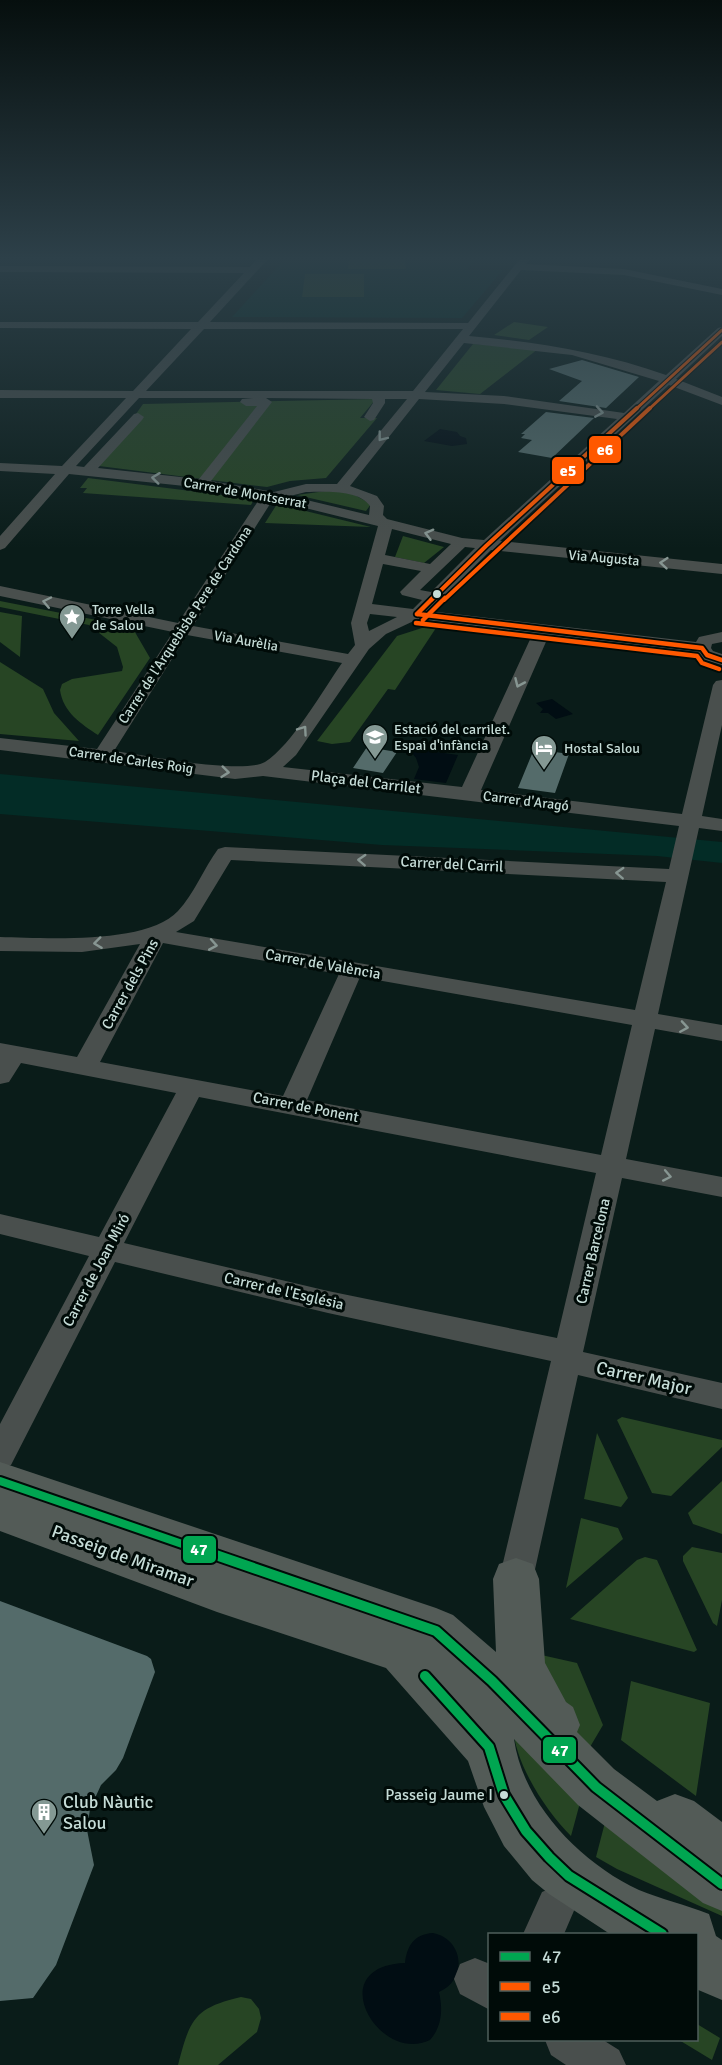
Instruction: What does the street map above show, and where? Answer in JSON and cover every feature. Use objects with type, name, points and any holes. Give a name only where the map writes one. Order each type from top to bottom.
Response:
[{"type":"street","points":[[0,527],[134,396],[169,356]]},
{"type":"street","points":[[341,489],[408,408],[446,356]]},
{"type":"street","points":[[592,356],[668,380],[722,401]]},
{"type":"street","points":[[367,597],[406,604],[486,546],[694,356]]},
{"type":"street","points":[[0,394],[378,400],[416,395],[504,400],[628,417]]},
{"type":"street","points":[[134,396],[266,402],[202,484]]},
{"type":"street","points":[[378,400],[408,408]]},
{"type":"street","points":[[370,417],[378,400]]},
{"type":"street","points":[[88,471],[138,417]]},
{"type":"street","name":"Carrer de Montserrat","points":[[0,467],[88,471],[202,484],[275,496],[486,546]]},
{"type":"street","points":[[0,545],[59,470]]},
{"type":"street","points":[[275,496],[304,489],[341,489],[360,493],[374,500],[378,506],[376,515],[385,526],[359,623],[363,645]]},
{"type":"street","name":"Carrer de l'Arquebisbe Pere de Cardona","points":[[102,755],[265,501],[275,496]]},
{"type":"street","points":[[417,614],[420,594],[433,569],[462,542]]},
{"type":"street","name":"Via Augusta","points":[[486,546],[722,569]]},
{"type":"street","points":[[377,558],[433,569]]},
{"type":"street","name":"Via Aurèlia","points":[[0,591],[181,629],[352,660]]},
{"type":"street","points":[[367,597],[417,614],[702,648],[708,655],[722,660]]},
{"type":"street","points":[[263,770],[273,765],[289,750],[363,645],[380,630],[417,614]]},
{"type":"street","name":"Carrer d'Aragó","points":[[543,629],[470,794],[722,825]]},
{"type":"street","points":[[702,648],[705,641],[722,637]]},
{"type":"street","name":"Carrer Barcelona","points":[[492,1681],[691,820],[715,751],[721,693]]},
{"type":"street","name":"Carrer de Carles Roig","points":[[0,744],[235,773],[263,770]]},
{"type":"street","name":"Plaça del Carrilet","points":[[263,770],[470,794]]},
{"type":"street","name":"Carrer del Carril","points":[[225,853],[678,876]]},
{"type":"street","name":"Carrer dels Pins","points":[[85,1066],[156,935],[186,916],[225,853]]},
{"type":"street","name":"Carrer de València","points":[[0,944],[82,945],[156,935],[722,1033]]},
{"type":"street","points":[[292,1105],[352,969]]},
{"type":"street","points":[[0,1076],[7,1052]]},
{"type":"street","name":"Carrer de Ponent","points":[[7,1052],[722,1187]]},
{"type":"street","name":"Carrer de Joan Miró","points":[[0,1455],[192,1086]]},
{"type":"street","name":"Carrer de l'Església","points":[[0,1224],[568,1357]]},
{"type":"street","name":"Carrer Major","points":[[568,1357],[722,1396]]},
{"type":"street","name":"Passeig de Miramar","points":[[0,1481],[436,1631],[492,1681],[596,1787],[722,1884]]},
{"type":"street","name":"Passeig de Miramar","points":[[52,1498],[76,1524],[224,1574],[247,1599]]},
{"type":"street","name":"Passeig de Miramar","points":[[0,1511],[247,1599],[402,1650],[489,1747]]},
{"type":"street","points":[[516,1579],[521,1666],[548,1719],[722,1855]]},
{"type":"street","name":"Passeig de Miramar","points":[[247,1599],[266,1593],[335,1616],[384,1613]]},
{"type":"street","points":[[492,1681],[487,1709],[489,1747],[504,1795],[526,1831],[569,1875],[646,1924],[681,1933]]},
{"type":"street","points":[[698,1938],[722,1946]]},
{"type":"street","points":[[698,1957],[722,1972]]},
{"type":"street","points":[[568,2041],[604,2065]]},
{"type":"shaded area","points":[[463,356],[529,356],[480,394],[436,390]]},
{"type":"shaded area","points":[[376,399],[360,418],[377,418],[326,478],[290,481],[267,487],[99,466],[143,404]]},
{"type":"shaded area","points":[[440,429],[457,432],[466,438],[467,444],[452,446],[424,441]]},
{"type":"shaded area","points":[[88,478],[254,499],[251,505],[83,493],[87,488],[80,488]]},
{"type":"shaded area","points":[[333,490],[351,493],[371,504],[366,511],[297,495]]},
{"type":"shaded area","points":[[277,504],[371,527],[265,523]]},
{"type":"shaded area","points":[[403,536],[444,547],[424,563],[395,557]]},
{"type":"shaded area","points":[[0,601],[132,627],[150,658],[98,735],[79,722],[69,711],[60,690],[62,684],[72,679],[122,671],[117,647],[89,625],[0,607]]},
{"type":"shaded area","points":[[0,612],[22,616],[20,657],[0,642]]},
{"type":"shaded area","points":[[422,628],[436,628],[395,690],[388,689],[350,742],[332,744],[317,741],[397,636]]},
{"type":"shaded area","points":[[0,662],[43,689],[54,713],[79,741],[0,734]]},
{"type":"shaded area","points":[[552,699],[573,714],[556,719],[548,713],[540,713],[543,709],[536,703]]},
{"type":"shaded area","points":[[408,748],[458,755],[446,783],[414,779],[419,767],[416,758]]},
{"type":"shaded area","points":[[0,774],[722,842],[722,863],[657,856],[382,845],[0,814]]},
{"type":"shaded area","points":[[622,1417],[722,1440],[722,1447],[671,1496],[652,1493],[617,1420]]},
{"type":"shaded area","points":[[597,1433],[628,1498],[621,1507],[584,1499]]},
{"type":"shaded area","points":[[722,1481],[722,1534],[693,1524],[688,1513]]},
{"type":"shaded area","points":[[581,1518],[618,1528],[623,1539],[566,1588]]},
{"type":"shaded area","points":[[692,1547],[722,1553],[722,1600],[717,1626],[713,1623],[683,1561],[683,1556]]},
{"type":"shaded area","points":[[645,1557],[657,1560],[697,1650],[694,1652],[570,1619],[637,1560]]},
{"type":"shaded area","points":[[528,1652],[577,1663],[603,1725],[590,1747],[579,1739]]},
{"type":"shaded area","points":[[631,1681],[710,1703],[696,1796],[621,1740]]},
{"type":"shaded area","points":[[513,1726],[584,1788],[571,1836],[541,1799],[525,1770],[519,1755]]},
{"type":"shaded area","points":[[609,1807],[722,1894],[722,1916],[617,1869],[596,1857]]},
{"type":"shaded area","points":[[433,1933],[451,1943],[458,1960],[455,1979],[439,1992],[441,2011],[439,2024],[430,2040],[411,2044],[393,2039],[378,2027],[367,2012],[363,1995],[366,1980],[380,1968],[405,1963],[410,1946],[416,1938]]},
{"type":"shaded area","points":[[241,1997],[251,1999],[259,2009],[261,2018],[257,2032],[218,2065],[178,2065],[186,2037],[196,2018],[213,2006]]},
{"type":"shaded area","points":[[698,2025],[720,2038],[712,2060],[681,2041],[698,2041]]},
{"type":"building","points":[[582,360],[639,377],[606,408],[559,401],[582,381],[549,369]]},
{"type":"building","points":[[546,412],[594,418],[552,458],[518,452],[532,440],[521,438],[525,434],[521,434]]},
{"type":"building","name":"Estació del carrilet. Espai d'infància","points":[[367,747],[397,752],[383,773],[353,768]]},
{"type":"building","name":"Hostal Salou","points":[[534,749],[569,754],[555,793],[518,788]]},
{"type":"building","name":"Club Nàutic Salou","points":[[0,1601],[147,1656],[151,1659],[155,1672],[123,1758],[116,1770],[101,1785],[90,1809],[87,1830],[94,1865],[56,1965],[33,1998],[0,2001]]},
{"type":"transit line","name":"e5","points":[[417,614],[486,546],[693,356]]},
{"type":"transit line","name":"e6","points":[[423,620],[492,553],[706,356]]},
{"type":"transit line","name":"e5","points":[[417,614],[702,648],[707,655],[722,660]]},
{"type":"transit line","name":"e6","points":[[416,623],[697,656],[702,663],[719,669]]},
{"type":"transit line","name":"47","points":[[0,1481],[436,1631],[492,1681],[596,1787],[722,1884]]},
{"type":"transit line","name":"47","points":[[425,1676],[489,1747],[504,1795],[526,1831],[549,1857],[569,1876],[660,1933]]},
{"type":"place","name":"Torre Vella de Salou","points":[[72,640]]},
{"type":"place","name":"Estació del carrilet. Espai d'infància","points":[[375,760]]},
{"type":"place","name":"Hostal Salou","points":[[544,771]]},
{"type":"place","name":"Passeig Jaume I","points":[[504,1795]]},
{"type":"place","name":"Club Nàutic Salou","points":[[44,1835]]}]
